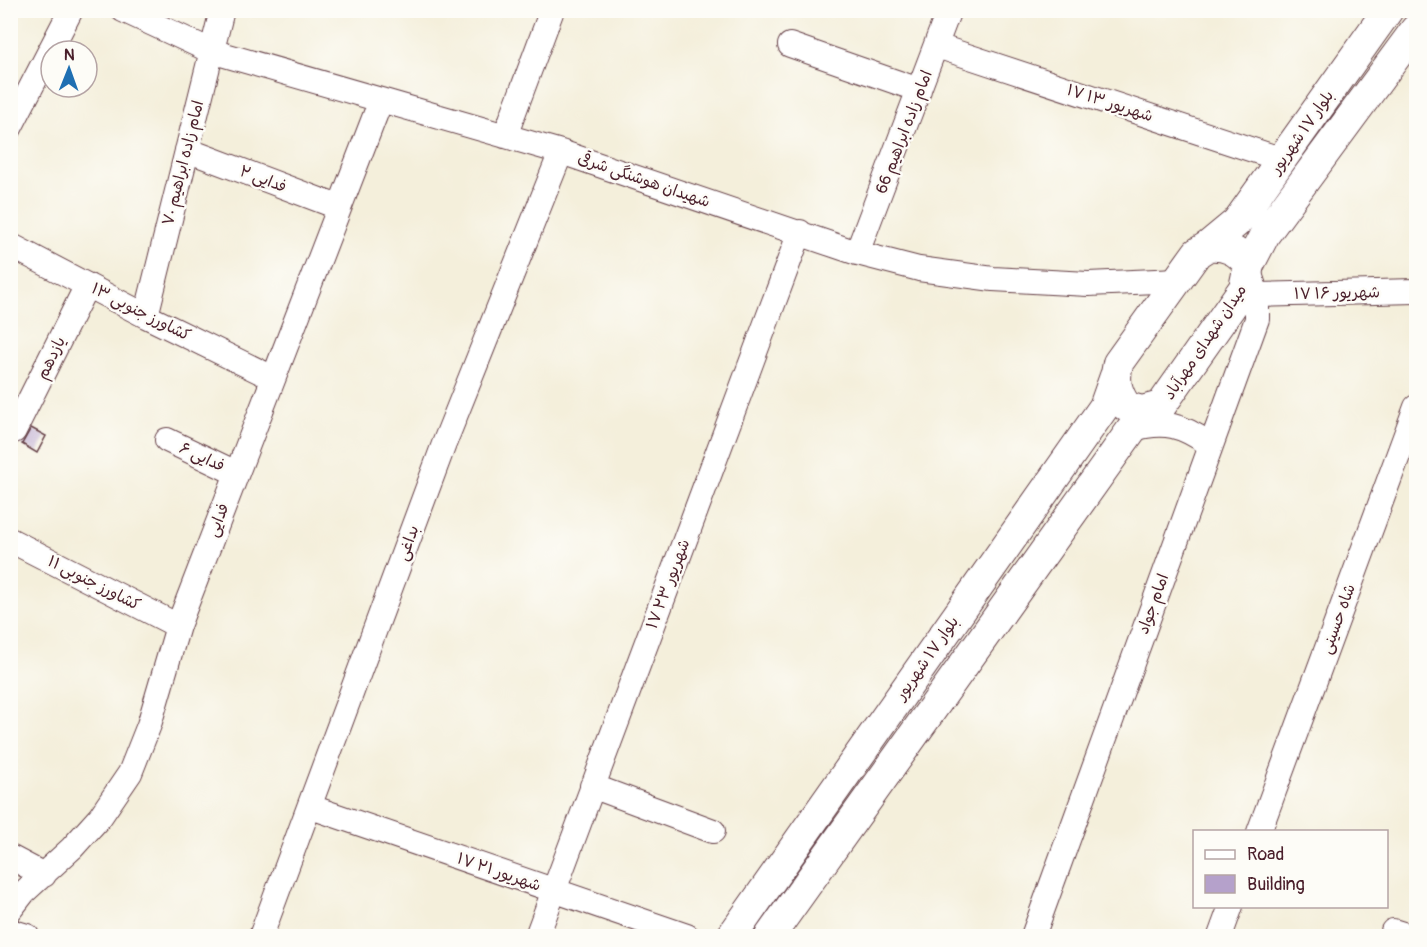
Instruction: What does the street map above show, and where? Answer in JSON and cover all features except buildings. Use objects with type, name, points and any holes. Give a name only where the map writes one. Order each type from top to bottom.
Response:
[{"type":"main road","name":"بلوار ۱۷ شهریور","points":[[1208,246],[1237,222],[1388,10]]},
{"type":"main road","name":"بلوار ۱۷ شهریور","points":[[1252,277],[1265,234],[1413,40]]},
{"type":"main road","name":"میدان شهدای مهرآباد","points":[[1114,376],[1119,395],[1127,407],[1142,411],[1155,409],[1169,398],[1252,277],[1227,246],[1208,246]]},
{"type":"main road","points":[[1114,376],[1118,363],[1197,253],[1208,246]]},
{"type":"main road","name":"بلوار ۱۷ شهریور","points":[[732,936],[1104,406],[1114,376]]},
{"type":"main road","name":"بلوار ۱۷ شهریور","points":[[770,936],[1132,429],[1155,409]]},
{"type":"street","points":[[10,128],[71,10]]},
{"type":"street","name":"شهیدان هوشنگی شرقی","points":[[123,10],[211,51],[561,152],[857,253],[919,268],[993,279],[1088,284],[1178,280]]},
{"type":"street","name":"امام زاده ابراهیم ۷۰","points":[[146,316],[222,10]]},
{"type":"street","points":[[505,136],[552,10]]},
{"type":"street","name":"امام زاده ابراهیم 66","points":[[857,253],[949,10]]},
{"type":"street","points":[[790,45],[920,90]]},
{"type":"street","name":"۱۷ شهریور ۱۳","points":[[937,46],[1283,160]]},
{"type":"street","name":"فدایی","points":[[10,910],[24,892],[44,875],[100,817],[130,773],[149,725],[178,626],[381,100]]},
{"type":"street","name":"فدایی ۲","points":[[187,150],[338,207]]},
{"type":"street","name":"بداغی","points":[[261,936],[311,807],[444,444],[561,152]]},
{"type":"street","name":"۱۷ شهریور ۲۳","points":[[537,936],[801,232]]},
{"type":"street","name":"کشاورز جنوبی ۱۳","points":[[10,245],[146,316],[273,378]]},
{"type":"street","name":"۱۷ شهریور ۱۶","points":[[1252,277],[1416,291]]},
{"type":"street","name":"امام جواد","points":[[1033,936],[1209,444],[1257,320],[1252,277]]},
{"type":"street","name":"یازدهم","points":[[14,431],[87,285]]},
{"type":"street","name":"شاه حسینی","points":[[1259,830],[1416,407]]},
{"type":"street","points":[[1132,429],[1153,423],[1174,425],[1193,432],[1209,444]]},
{"type":"street","name":"فدایی ۶","points":[[167,440],[236,473]]},
{"type":"street","name":"کشاورز جنوبی ۱۱","points":[[10,540],[178,626]]},
{"type":"street","points":[[592,786],[713,831]]},
{"type":"street","name":"۱۷ شهریور ۲۱","points":[[311,807],[687,936]]},
{"type":"street","points":[[10,857],[44,875]]},
{"type":"street","points":[[1220,936],[1231,908]]},
{"type":"street","points":[[10,931],[27,936]]}]
